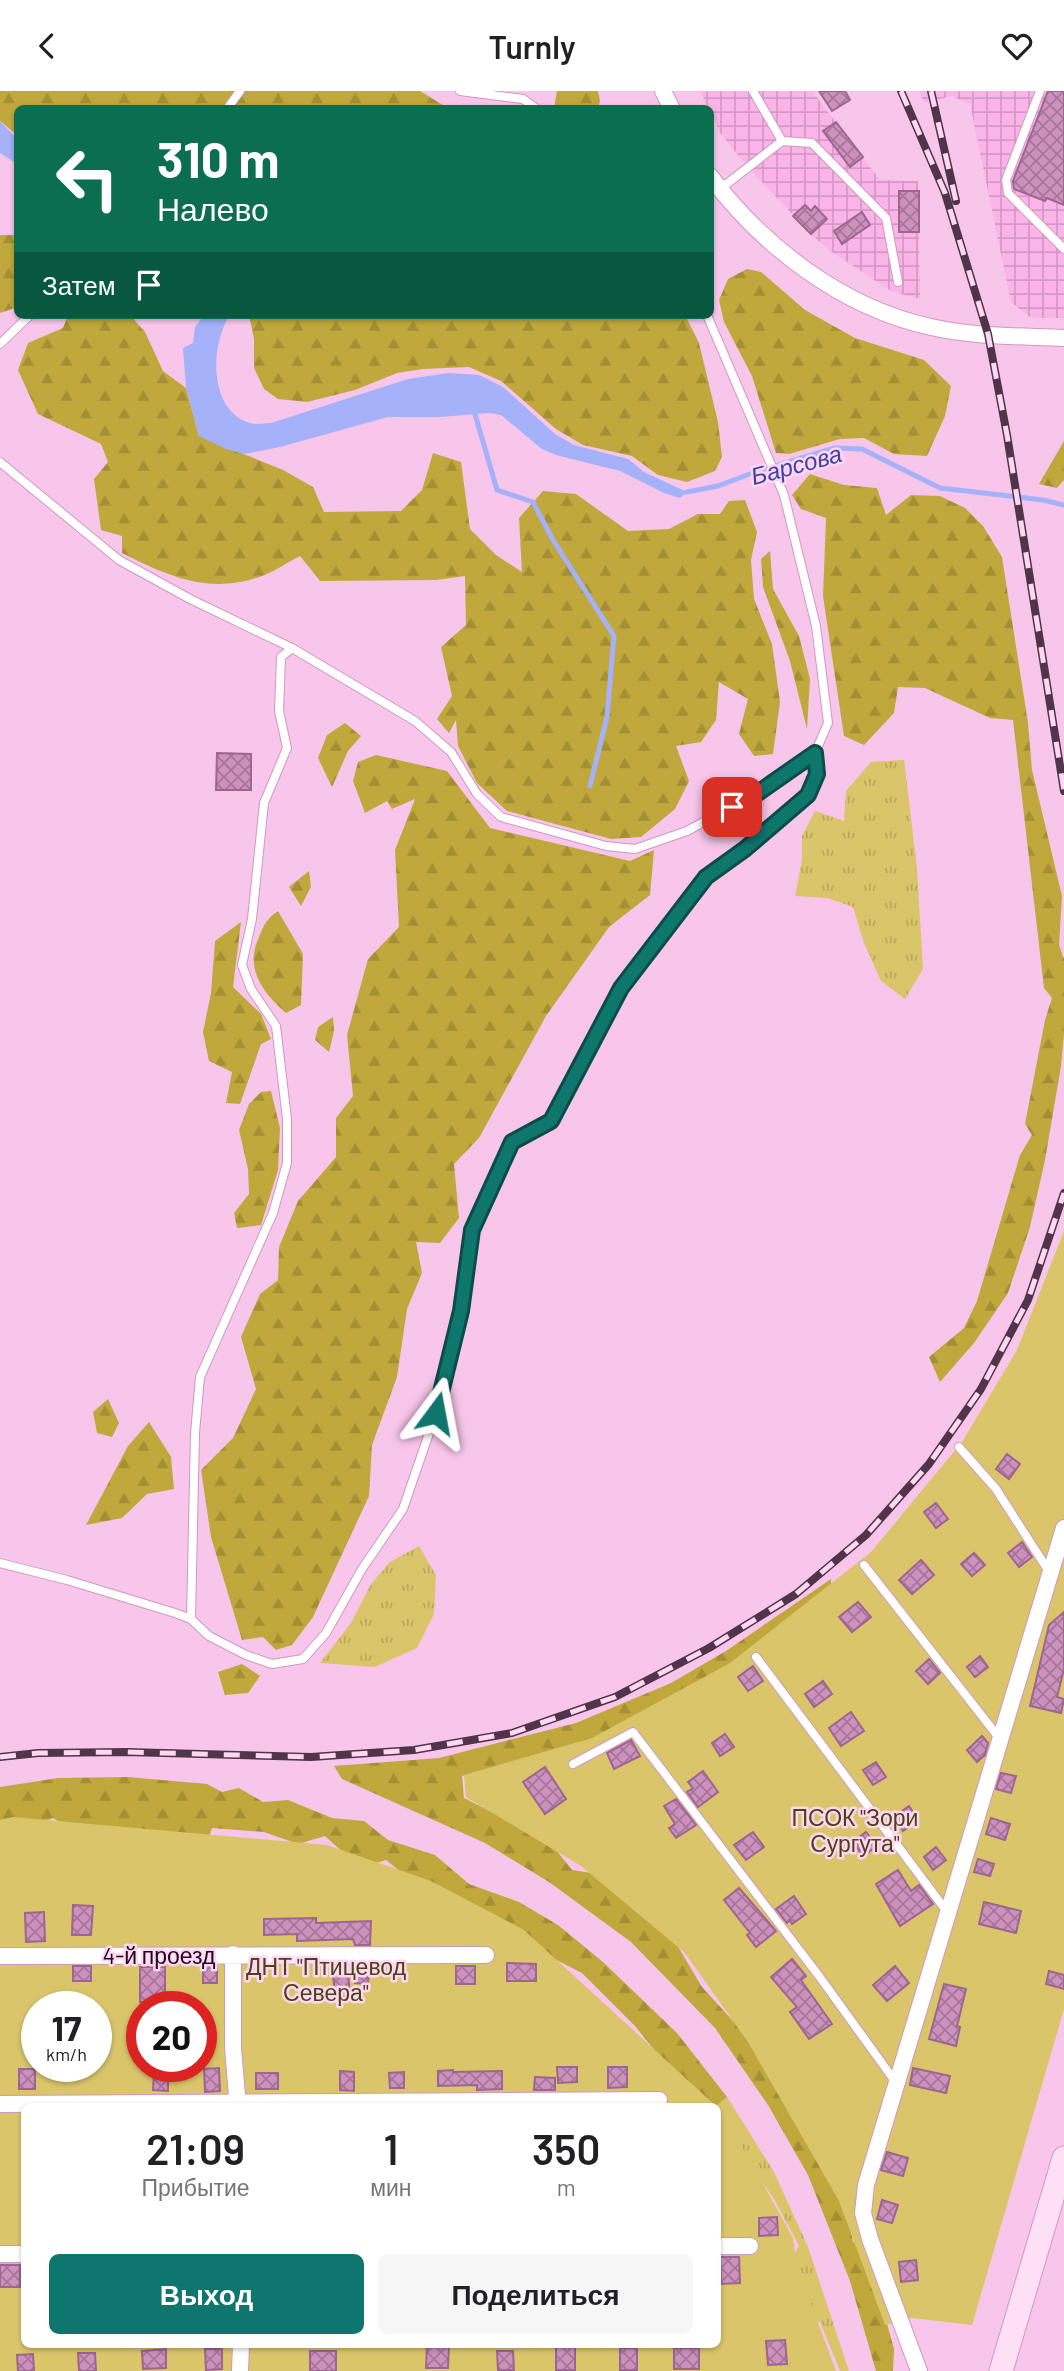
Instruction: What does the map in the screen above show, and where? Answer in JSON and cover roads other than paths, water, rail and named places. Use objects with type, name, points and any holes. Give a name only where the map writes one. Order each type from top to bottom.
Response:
[{"type":"main road","points":[[1001,2371],[1064,2158]]},
{"type":"street","points":[[715,182],[749,223],[780,250],[834,287],[873,307],[909,321],[949,331],[1064,338]]},
{"type":"street","points":[[919,2371],[870,2239],[863,2213],[866,2185],[1064,1528]]},
{"type":"street","points":[[233,1954],[233,2048],[238,2103]]},
{"type":"street","name":"4-й проезд","points":[[0,1956],[486,1955]]},
{"type":"street","points":[[343,2103],[659,2100]]},
{"type":"street","points":[[0,2104],[21,2104]]},
{"type":"street","points":[[721,2246],[750,2246]]},
{"type":"street","points":[[0,2254],[21,2254]]},
{"type":"street","points":[[240,2371],[241,2348]]},
{"type":"lane","points":[[460,91],[523,99],[531,105]]},
{"type":"lane","points":[[753,91],[782,141]]},
{"type":"lane","points":[[1041,91],[1006,180],[1008,193],[1064,249]]},
{"type":"lane","points":[[715,182],[782,141],[812,143],[886,218],[898,282]]},
{"type":"lane","points":[[0,344],[26,319]]},
{"type":"lane","points":[[0,1563],[68,1580],[191,1619],[209,1636],[246,1655],[272,1664],[303,1659],[326,1633],[362,1569],[403,1509],[436,1413],[461,1311],[472,1230],[512,1142],[551,1121],[621,988],[706,877],[745,849],[808,795],[817,774],[815,753],[828,723],[816,626],[784,495],[709,319]]},
{"type":"lane","points":[[0,462],[118,560],[192,600],[292,648],[415,721],[451,752],[477,794],[501,817],[606,846],[635,849],[687,831],[755,795],[815,753]]},
{"type":"lane","points":[[191,1619],[195,1433],[201,1377],[274,1213],[287,1163],[287,1119],[276,1027],[251,989],[242,965],[252,919],[264,803],[287,748],[279,711],[280,670],[281,657],[292,648]]},
{"type":"lane","points":[[959,1447],[996,1489],[1050,1573]]},
{"type":"lane","points":[[864,1565],[1000,1739]]},
{"type":"lane","points":[[756,1657],[948,1913]]},
{"type":"lane","points":[[573,1764],[633,1732],[897,2084]]},
{"type":"water","points":[[0,121],[14,136],[14,162],[0,153]]},
{"type":"water","points":[[201,319],[228,319],[223,327],[216,359],[220,391],[226,405],[236,416],[250,423],[271,423],[408,379],[448,373],[479,375],[503,387],[555,434],[574,445],[628,459],[644,472],[687,492],[680,498],[620,471],[556,455],[542,449],[501,415],[489,413],[388,417],[280,447],[244,454],[226,449],[199,436],[186,388],[183,348],[193,343],[195,327]]},
{"type":"waterway","points":[[475,414],[497,490],[533,502],[553,540],[614,636],[607,717],[590,786]]},
{"type":"waterway","name":"Барсова","points":[[687,492],[718,486],[835,448],[862,449],[940,488],[1043,500],[1064,505]]},
{"type":"railway","points":[[901,91],[945,193],[988,334],[1007,435],[1064,791]]},
{"type":"railway","points":[[931,91],[956,201]]},
{"type":"railway","points":[[0,1757],[38,1753],[127,1752],[311,1757],[414,1750],[512,1733],[615,1697],[709,1648],[796,1594],[866,1535],[929,1464],[981,1389],[1028,1300],[1064,1193]]},
{"type":"park label","name":"ПСОК \"Зори Сургута\"","points":[[855,1830]]},
{"type":"park label","name":"ДНТ \"Птицевод Севера\"","points":[[326,1979]]}]
